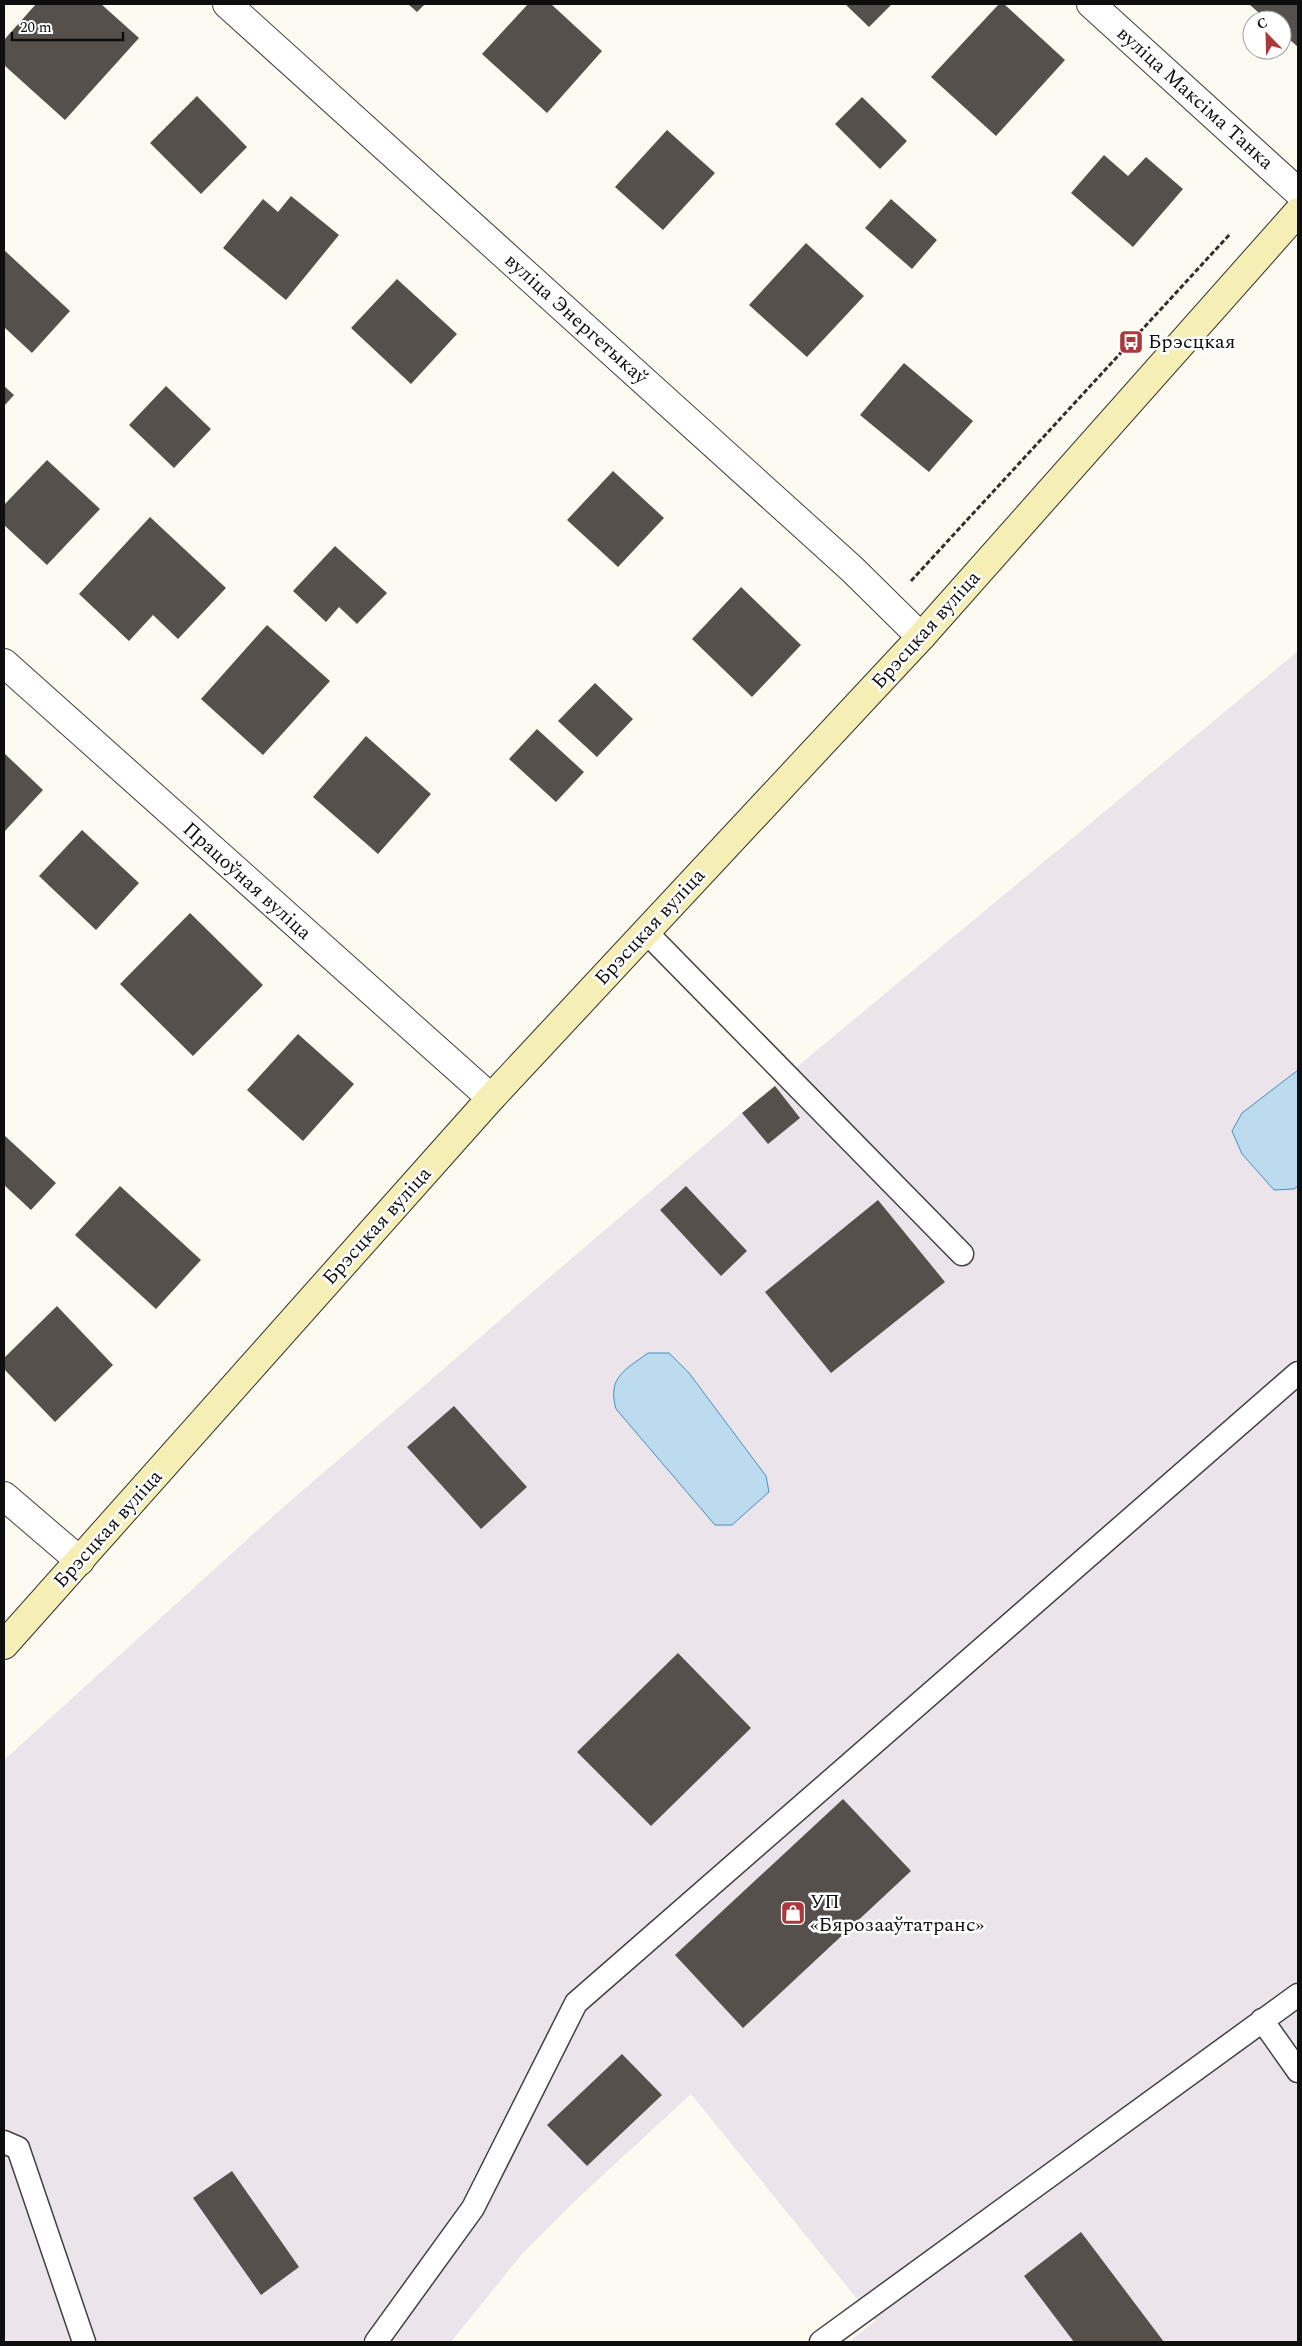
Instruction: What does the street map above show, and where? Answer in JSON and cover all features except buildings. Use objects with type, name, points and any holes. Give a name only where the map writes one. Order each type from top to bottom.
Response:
[{"type":"street","name":"вуліца Энергетыкаў","points":[[227,4],[845,562],[921,637]]},
{"type":"street","name":"вуліца Максіма Танка","points":[[1091,4],[1298,192]]},
{"type":"street","name":"Брэсцкая вуліца","points":[[4,1644],[491,1098],[921,637],[1298,212]]},
{"type":"street","name":"Працоўная вуліца","points":[[4,663],[491,1098]]},
{"type":"street","points":[[4,1496],[80,1561]]},
{"type":"lane","points":[[645,931],[962,1254]]},
{"type":"lane","points":[[376,2342],[473,2208],[576,2004],[1298,1373]]},
{"type":"lane","points":[[821,2342],[1298,1995]]},
{"type":"lane","points":[[1262,2020],[1298,2071]]},
{"type":"lane","points":[[4,2142],[18,2148],[84,2342]]},
{"type":"path","points":[[889,606],[1237,227]]},
{"type":"shaded area","points":[[1298,651],[1298,2342],[849,2342],[875,2321],[691,2094],[576,2200],[522,2254],[451,2342],[4,2342],[4,1760],[272,1517],[544,1282],[787,1075]]},
{"type":"water","points":[[1298,1070],[1298,1186],[1294,1189],[1274,1190],[1242,1154],[1232,1131],[1242,1113]]},
{"type":"water","points":[[648,1353],[669,1353],[689,1373],[766,1476],[769,1492],[732,1525],[715,1525],[616,1409],[614,1389],[620,1375]]},
{"type":"place","name":"Брэсцкая","points":[[1131,342]]},
{"type":"place","name":"УП «Бярозааўтатранс»","points":[[793,1913]]}]
